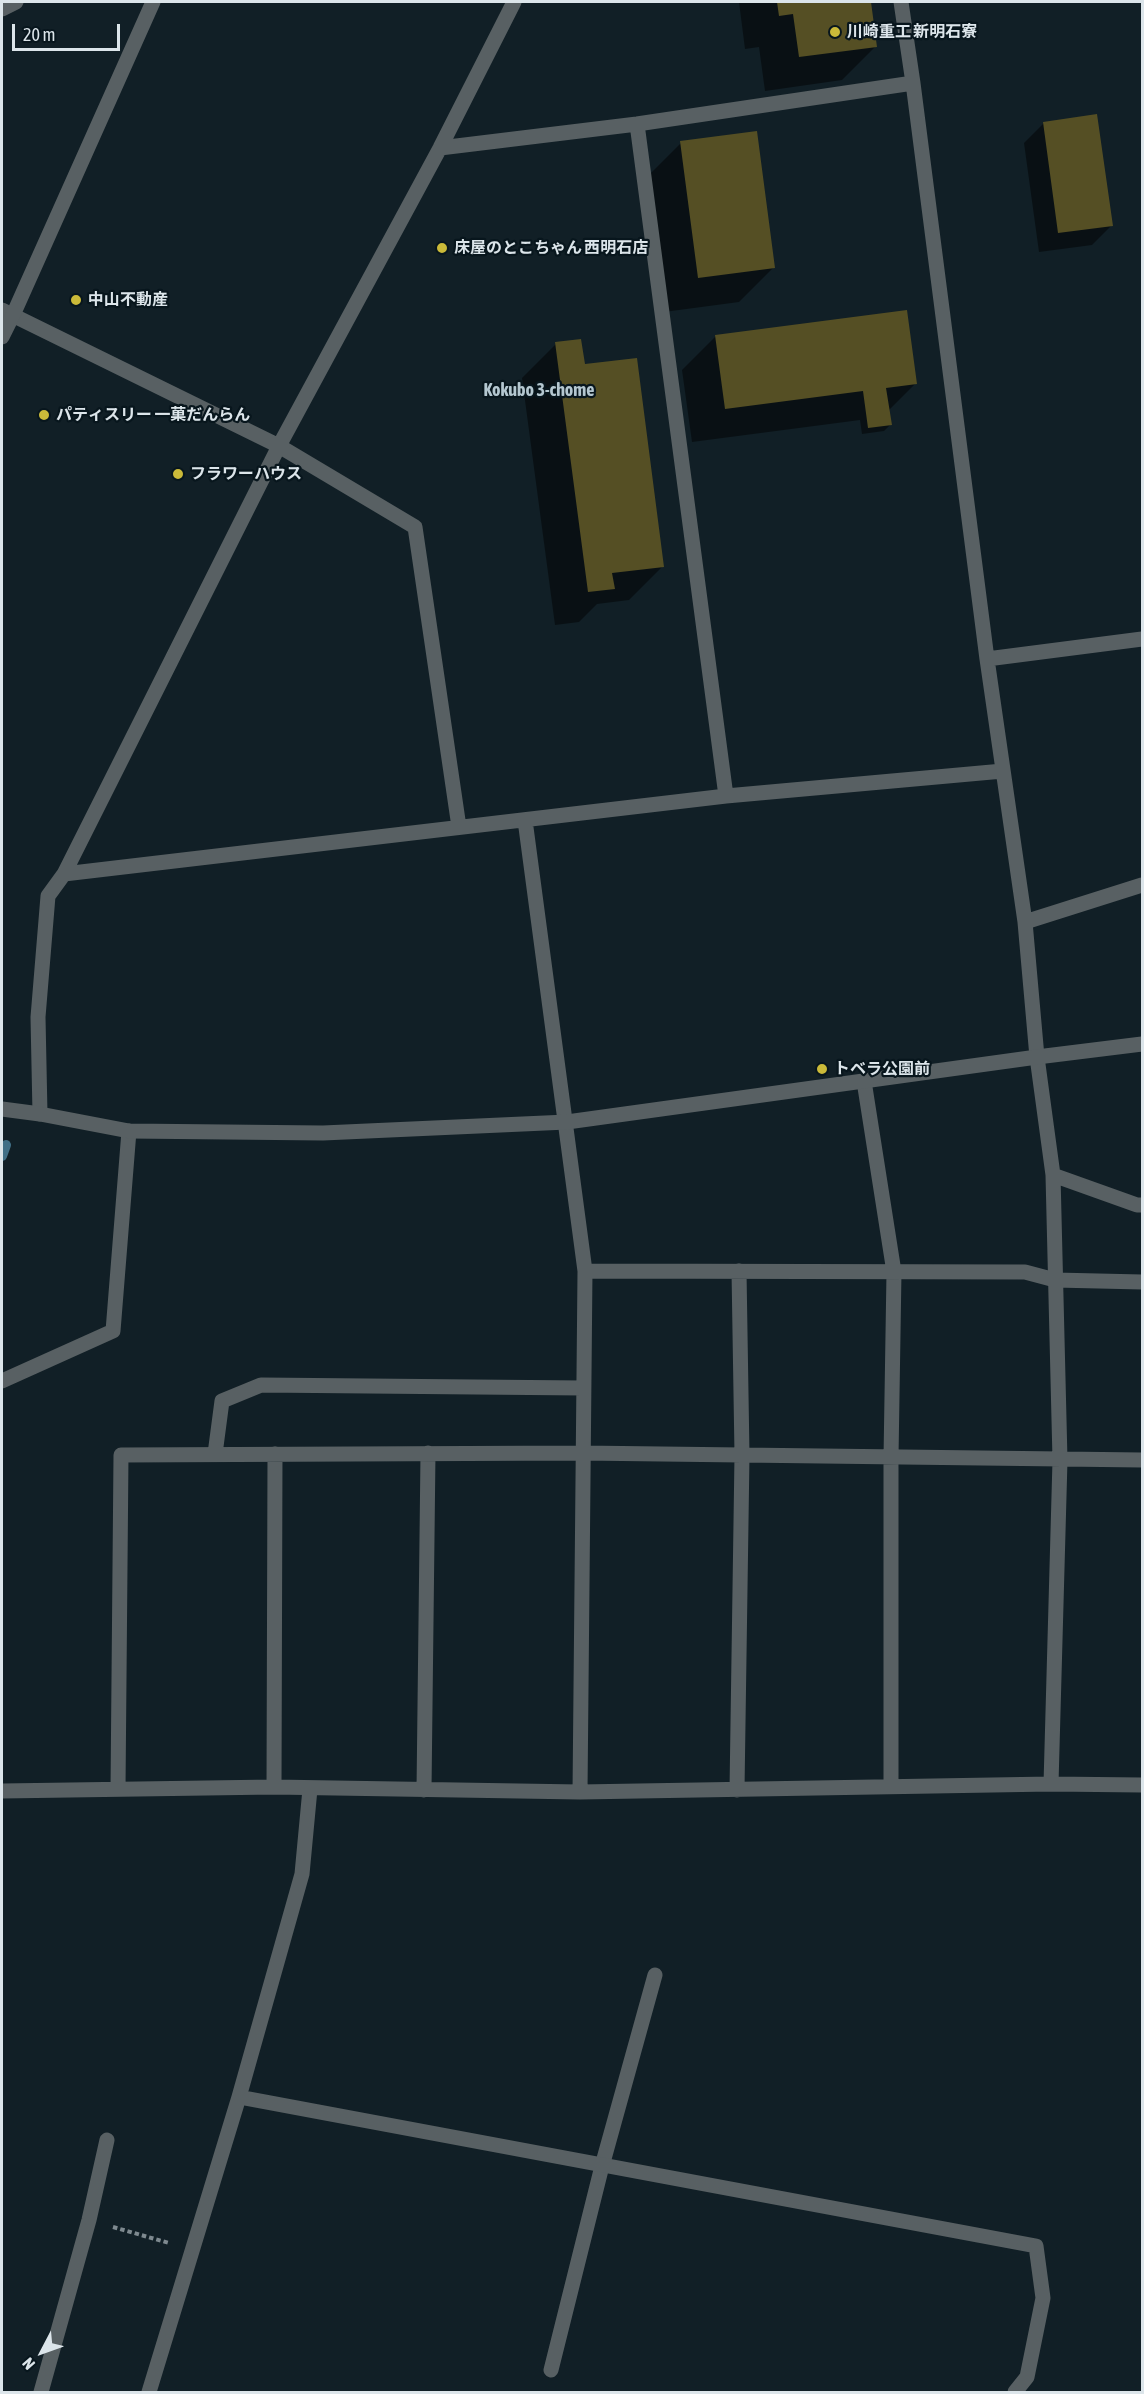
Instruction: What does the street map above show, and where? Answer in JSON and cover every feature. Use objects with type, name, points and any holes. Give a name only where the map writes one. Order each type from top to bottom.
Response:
[{"type":"street","points":[[2,9],[16,2]]},
{"type":"street","points":[[2,337],[7,313],[153,2]]},
{"type":"street","points":[[40,1113],[39,1017],[48,896],[64,874],[279,446],[440,148],[514,2]]},
{"type":"street","points":[[901,2],[987,659],[1025,922],[1037,1057],[1053,1175],[1060,1460],[1050,1784]]},
{"type":"street","points":[[440,148],[637,124],[913,83]]},
{"type":"street","points":[[637,124],[726,796]]},
{"type":"street","points":[[7,313],[279,446],[415,527],[459,827]]},
{"type":"street","points":[[987,659],[1143,639]]},
{"type":"street","points":[[64,874],[726,796],[1003,771]]},
{"type":"street","points":[[525,820],[585,1270],[580,1792]]},
{"type":"street","points":[[1025,922],[1143,885]]},
{"type":"street","points":[[2,1109],[40,1113],[129,1131],[323,1133],[567,1122],[1143,1044]]},
{"type":"street","points":[[864,1081],[894,1272],[891,1458],[891,1786]]},
{"type":"street","points":[[2,1381],[113,1331],[129,1131]]},
{"type":"street","points":[[1053,1175],[1137,1205],[1143,1205]]},
{"type":"street","points":[[585,1270],[1025,1272],[1055,1280],[1143,1281]]},
{"type":"street","points":[[737,1790],[742,1455],[739,1271]]},
{"type":"street","points":[[215,1454],[222,1401],[261,1385],[583,1388]]},
{"type":"street","points":[[424,1790],[428,1453]]},
{"type":"street","points":[[118,1789],[121,1455],[582,1453],[1143,1460]]},
{"type":"street","points":[[274,1787],[275,1454]]},
{"type":"street","points":[[2,1791],[274,1787],[580,1792],[1050,1784],[1143,1785]]},
{"type":"street","points":[[149,2392],[239,2097],[302,1874],[310,1789]]},
{"type":"street","points":[[551,2370],[602,2166],[655,1974]]},
{"type":"street","points":[[239,2097],[1036,2246],[1042,2298],[1027,2377],[1016,2392]]},
{"type":"street","points":[[41,2392],[89,2220],[107,2140]]},
{"type":"path","points":[[89,2220],[193,2250]]},
{"type":"building","name":"川崎重工 新明石寮","points":[[777,2],[871,2],[877,47],[799,57],[793,14],[779,16]]},
{"type":"building","points":[[1097,114],[1113,226],[1058,233],[1043,122]]},
{"type":"building","points":[[757,131],[775,268],[698,278],[680,141]]},
{"type":"building","points":[[907,310],[917,384],[886,388],[892,425],[868,428],[863,391],[725,409],[715,335]]},
{"type":"building","points":[[581,339],[585,364],[637,358],[664,567],[612,573],[615,589],[588,592],[555,342]]},
{"type":"waterway","points":[[2,1156],[6,1145]]},
{"type":"place","name":"川崎重工 新明石寮","points":[[835,32]]},
{"type":"place","name":"床屋のとこちゃん 西明石店","points":[[442,248]]},
{"type":"place","name":"中山不動産","points":[[76,300]]},
{"type":"place","name":"パティスリー 一菓だんらん","points":[[44,415]]},
{"type":"place","name":"フラワーハウス","points":[[178,474]]},
{"type":"place","name":"トベラ公園前","points":[[822,1069]]},
{"type":"district","name":"Kokubo 3-chome","points":[[539,390]]}]
